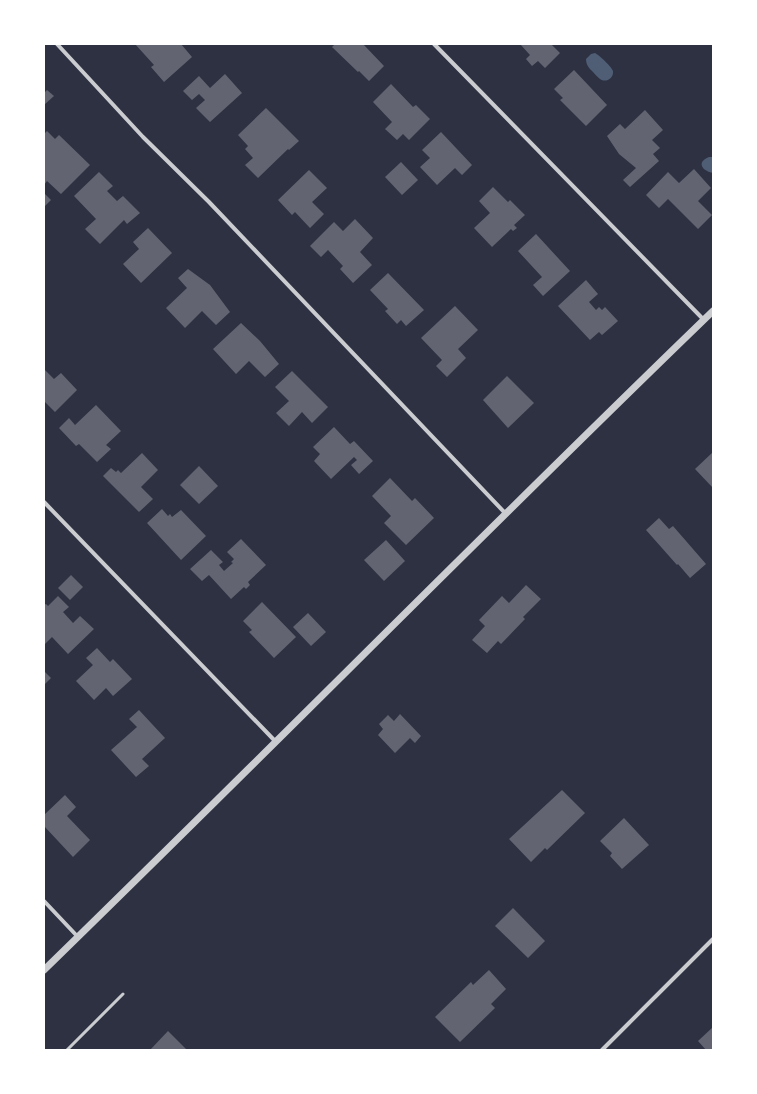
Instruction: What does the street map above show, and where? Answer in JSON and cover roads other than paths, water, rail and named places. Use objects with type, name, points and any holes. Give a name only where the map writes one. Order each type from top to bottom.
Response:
[{"type":"street","points":[[57,44],[132,125],[209,202],[506,514]]},
{"type":"street","points":[[434,44],[704,320]]},
{"type":"street","points":[[44,970],[713,311]]},
{"type":"street","points":[[44,502],[277,742]]},
{"type":"street","points":[[44,901],[78,937]]},
{"type":"street","points":[[602,1050],[713,939]]},
{"type":"lane","points":[[67,1050],[123,994]]},
{"type":"water","points":[[595,53],[612,69],[613,74],[609,80],[604,81],[600,79],[587,65],[586,59],[591,54]]},
{"type":"water","points":[[709,157],[713,157],[713,173],[709,172],[702,166],[703,161]]}]
